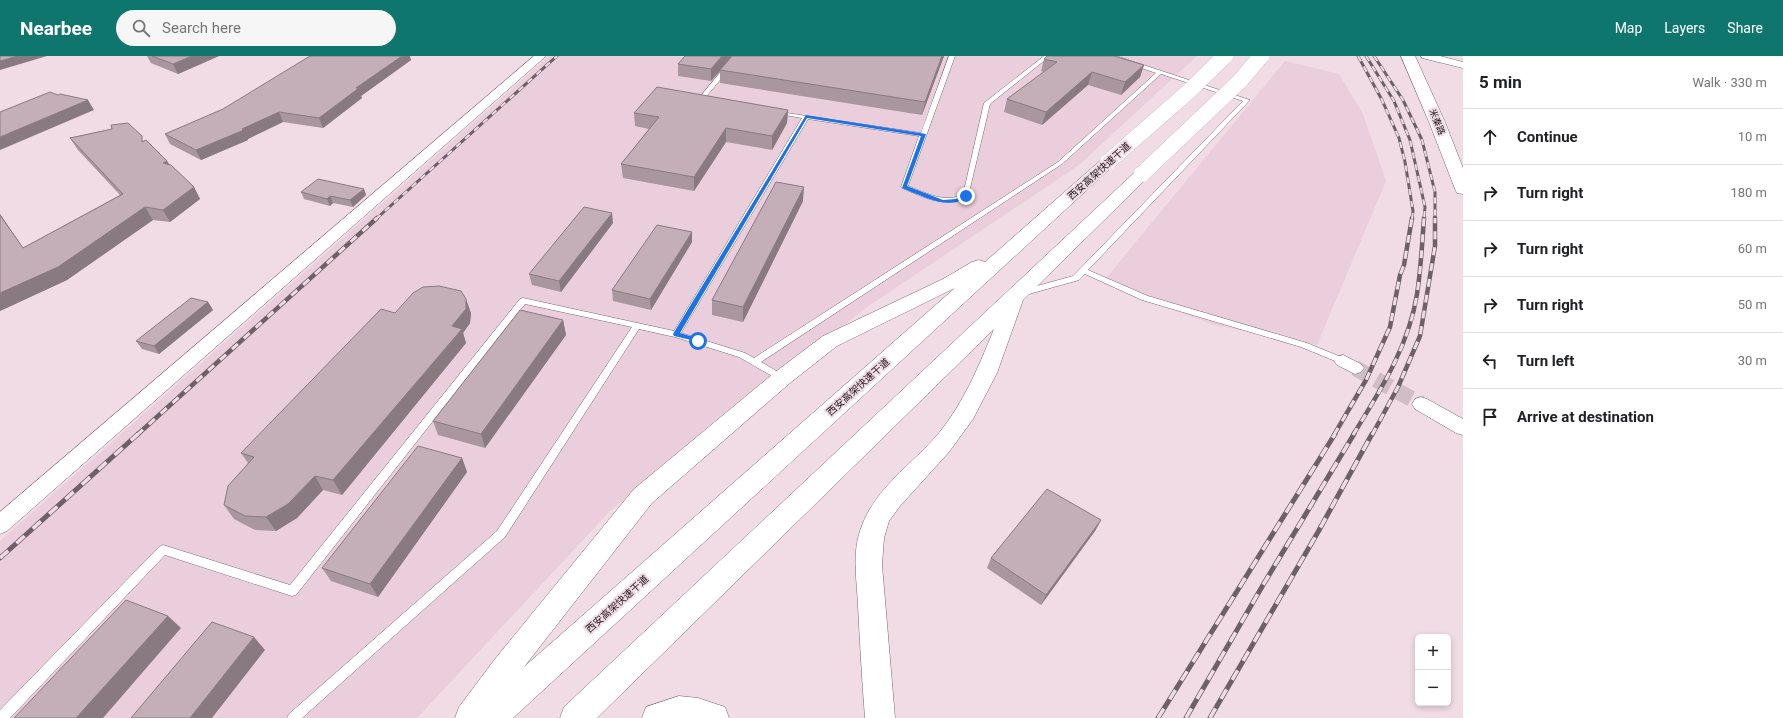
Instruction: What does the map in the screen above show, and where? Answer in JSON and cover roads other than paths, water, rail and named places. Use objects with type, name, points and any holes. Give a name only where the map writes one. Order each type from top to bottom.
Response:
[{"type":"main road","name":"西安高架快速干道","points":[[490,718],[1108,162],[1188,92],[1225,56]]},
{"type":"main road","points":[[575,718],[1240,81],[1261,56]]},
{"type":"main road","name":"米秦路","points":[[1408,56],[1459,171],[1463,189]]},
{"type":"main road","points":[[470,718],[505,669],[643,496],[782,378],[830,341],[950,283],[1015,246]]},
{"type":"main road","points":[[880,718],[869,565],[870,542],[874,527],[883,509],[895,492],[932,456],[966,412],[984,377],[1017,295]]},
{"type":"main road","points":[[657,718],[682,710],[698,712],[714,718]]},
{"type":"street","points":[[0,525],[541,56]]},
{"type":"street","points":[[1426,56],[1463,65]]},
{"type":"street","points":[[1421,404],[1463,428]]},
{"type":"lane","points":[[716,102],[701,99],[736,56]]},
{"type":"lane","points":[[952,56],[904,187],[942,202],[957,201],[966,196],[987,103],[1047,56]]},
{"type":"lane","points":[[1017,295],[1076,278],[1247,100],[1111,56]]},
{"type":"lane","points":[[755,362],[1060,163],[1160,72]]},
{"type":"lane","points":[[769,111],[924,135]]},
{"type":"lane","points":[[676,334],[806,117]]},
{"type":"lane","points":[[1083,270],[1145,298],[1304,345],[1349,364]]},
{"type":"lane","points":[[1,718],[163,550],[292,591],[523,301],[676,334],[742,355],[782,378]]},
{"type":"lane","points":[[293,718],[501,534],[637,326]]},
{"type":"tunnel","points":[[1355,368],[1421,404]]},
{"type":"railway","points":[[376,219],[557,56]]},
{"type":"railway","points":[[1358,56],[1382,100],[1399,138],[1405,162],[1413,211],[1412,219]]},
{"type":"railway","points":[[1366,56],[1394,101],[1410,140],[1425,207],[1424,219]]},
{"type":"railway","points":[[1372,435],[1398,387],[1420,336],[1435,246],[1435,192],[1422,140],[1403,100],[1374,56]]},
{"type":"railway","points":[[137,435],[377,218]]},
{"type":"railway","points":[[1334,435],[1366,380],[1390,327],[1400,275],[1404,265],[1412,218]]},
{"type":"railway","points":[[1353,435],[1392,368],[1407,332],[1417,294],[1424,218]]},
{"type":"railway","points":[[0,558],[138,434]]},
{"type":"railway","points":[[1158,718],[1335,434]]},
{"type":"railway","points":[[1186,718],[1263,585],[1354,434]]},
{"type":"railway","points":[[1210,718],[1318,532],[1372,434]]}]
